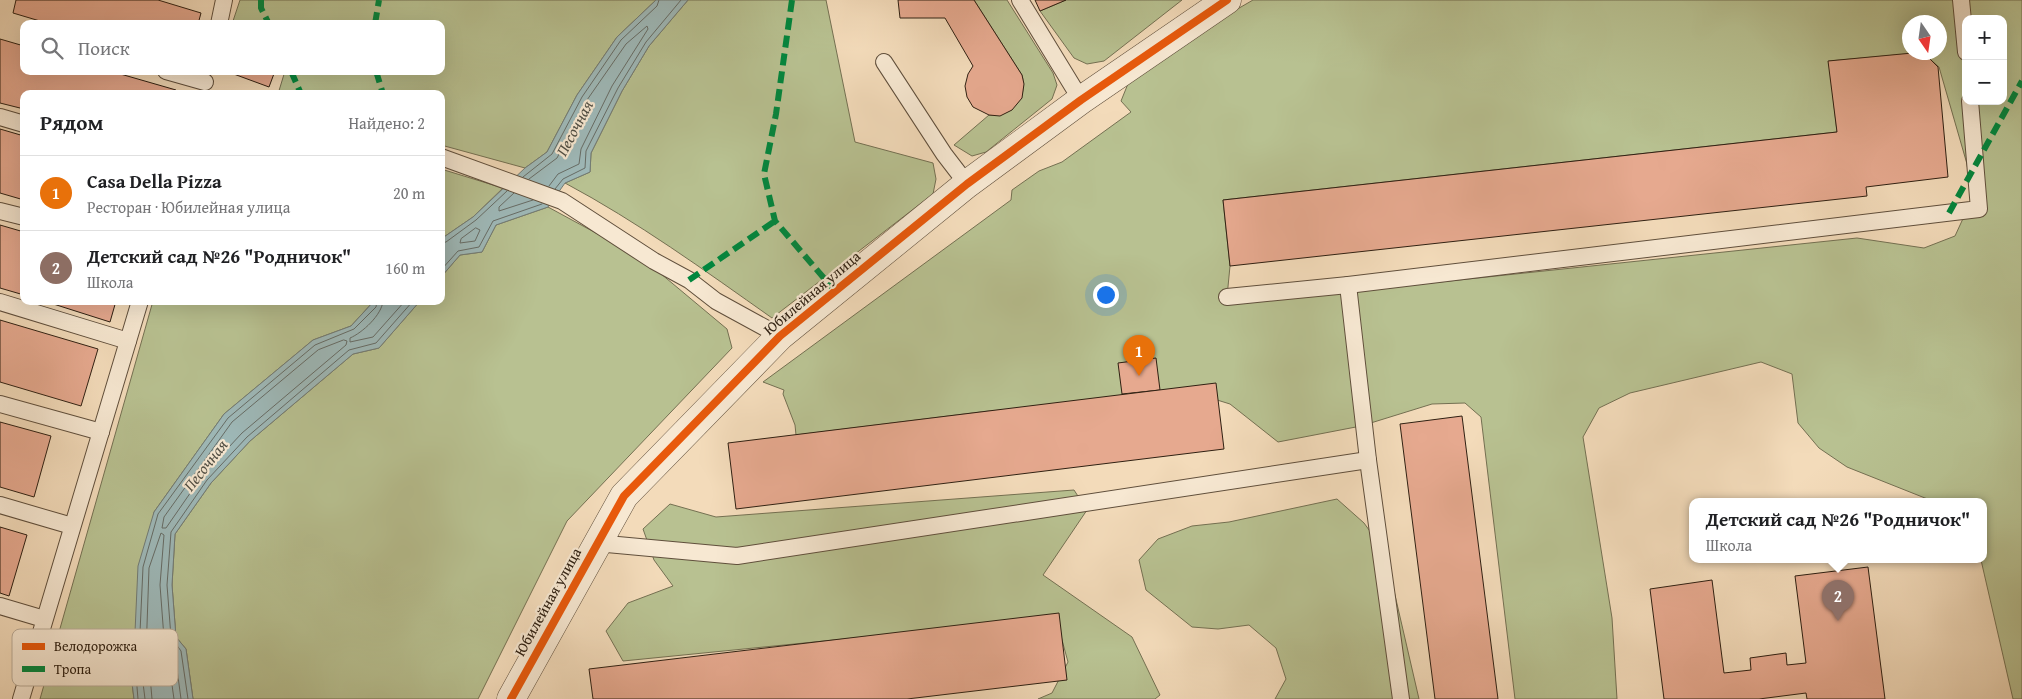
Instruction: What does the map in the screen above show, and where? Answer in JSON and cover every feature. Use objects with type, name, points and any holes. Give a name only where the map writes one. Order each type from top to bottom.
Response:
[{"type":"street","name":"Юбилейная улица","points":[[511,699],[596,543],[624,496],[780,336],[967,184],[1082,100],[1227,0]]},
{"type":"lane","points":[[220,20],[224,0]]},
{"type":"lane","points":[[1020,0],[1082,100]]},
{"type":"lane","points":[[1961,0],[1962,15]]},
{"type":"lane","points":[[884,62],[944,154],[967,184]]},
{"type":"lane","points":[[180,75],[205,82]]},
{"type":"lane","points":[[1227,297],[1348,285],[1979,209],[1970,105]]},
{"type":"lane","points":[[0,117],[20,123]]},
{"type":"lane","points":[[445,158],[562,200],[654,261],[689,280],[716,301],[780,336]]},
{"type":"lane","points":[[0,211],[20,217]]},
{"type":"lane","points":[[1348,285],[1368,460],[1401,699]]},
{"type":"lane","points":[[0,302],[128,341]]},
{"type":"lane","points":[[41,629],[139,305]]},
{"type":"lane","points":[[0,404],[100,432]]},
{"type":"lane","points":[[596,543],[737,556],[1368,460]]},
{"type":"lane","points":[[0,505],[72,526]]},
{"type":"lane","points":[[0,606],[44,619]]},
{"type":"lane","points":[[21,699],[25,686]]},
{"type":"green space","points":[[240,0],[656,0],[617,37],[577,95],[547,152],[525,168],[445,146],[445,90],[279,90],[284,75],[445,75],[445,20],[233,20]]},
{"type":"green space","points":[[688,0],[826,0],[855,142],[933,163],[936,179],[933,194],[772,318],[645,230],[565,183],[590,172],[591,153],[622,91],[649,46]]},
{"type":"green space","points":[[974,0],[1007,0],[1053,73],[1057,85],[1052,99],[986,152],[972,156],[954,145],[989,115],[998,115],[1012,109],[1021,98],[1023,91],[1022,75]]},
{"type":"green space","points":[[1066,0],[1182,0],[1104,61],[1087,64],[1074,58],[1040,11]]},
{"type":"green space","points":[[1253,0],[2022,0],[2022,699],[2013,699],[1982,563],[1987,563],[1987,498],[1925,498],[1847,467],[1819,448],[1798,423],[1792,374],[1761,362],[1630,393],[1599,408],[1583,437],[1612,618],[1617,699],[1515,699],[1481,417],[1465,403],[1432,404],[1361,426],[1278,442],[1230,404],[1201,395],[989,411],[796,435],[795,425],[783,394],[784,390],[763,382],[1011,200],[1012,190],[1039,171],[1062,162],[1131,112],[1121,101],[1134,69]],"holes":[[[1902,15],[1947,15],[1947,60],[1931,60],[1939,67],[1967,164],[1972,199],[1955,236],[1924,248],[1857,238],[1231,304],[1227,297],[1230,266],[1223,200],[1837,132],[1829,61],[1902,54]]]},
{"type":"green space","points":[[445,170],[503,188],[473,217],[445,236]]},
{"type":"green space","points":[[548,207],[642,258],[727,329],[732,348],[567,521],[478,699],[193,699],[186,649],[178,639],[178,629],[175,629],[172,585],[175,534],[211,483],[250,441],[353,354],[379,348],[417,305],[445,305],[445,272],[460,255],[482,252],[496,225]]},
{"type":"green space","points":[[152,305],[370,305],[351,326],[313,340],[224,414],[154,512],[137,629],[60,629]]},
{"type":"green space","points":[[1074,490],[1087,510],[1043,575],[1132,637],[1160,695],[1155,699],[1038,699],[1052,693],[1068,662],[1056,618],[623,661],[606,631],[628,603],[673,586],[654,560],[643,529],[670,504],[716,517]]},
{"type":"green space","points":[[1337,499],[1364,523],[1385,552],[1419,699],[1275,699],[1286,679],[1276,648],[1249,625],[1218,629],[1192,627],[1146,590],[1139,560],[1158,539],[1192,526],[1229,522]]},
{"type":"green space","points":[[44,686],[132,686],[134,699],[40,699]]},
{"type":"water","name":"Песочная","points":[[656,0],[688,0],[649,46],[622,91],[591,153],[590,172],[565,183],[548,207],[496,225],[482,252],[460,255],[445,272],[445,236],[473,217],[525,168],[547,152],[577,95],[617,37]]},
{"type":"water","name":"Песочная","points":[[370,305],[417,305],[379,348],[353,354],[250,441],[211,483],[175,534],[172,585],[175,629],[135,629],[138,566],[154,512],[224,414],[313,340],[351,326]]},
{"type":"water","points":[[178,639],[186,649],[193,699],[134,699],[132,686],[178,686]]},
{"type":"building","points":[[16,0],[158,0],[201,13],[199,20],[37,20],[13,13]]},
{"type":"building","points":[[898,0],[974,0],[1022,75],[1024,84],[1022,98],[1012,110],[1000,116],[989,115],[973,107],[967,97],[965,86],[968,74],[973,66],[945,18],[900,18]]},
{"type":"building","points":[[1035,0],[1066,0],[1040,11]]},
{"type":"building","points":[[0,39],[20,45],[20,75],[124,75],[176,90],[20,90],[20,108],[0,103]]},
{"type":"building","points":[[1902,54],[1902,60],[1931,60],[1938,67],[1948,177],[1866,187],[1867,196],[1230,266],[1223,200],[1837,132],[1828,61]]},
{"type":"building","points":[[236,75],[274,75],[269,87]]},
{"type":"building","points":[[0,129],[20,135],[20,199],[0,193]]},
{"type":"building","points":[[0,225],[20,231],[20,294],[0,288]]},
{"type":"building","points":[[57,305],[115,305],[110,322]]},
{"type":"building","points":[[0,320],[98,349],[81,406],[0,382]]},
{"type":"building","points":[[1156,358],[1160,390],[1122,394],[1118,363]]},
{"type":"building","points":[[1216,383],[1224,449],[736,509],[728,443]]},
{"type":"building","points":[[1462,416],[1498,699],[1435,699],[1400,424]]},
{"type":"building","points":[[0,422],[51,436],[34,497],[0,487]]},
{"type":"building","points":[[0,527],[27,535],[9,596],[0,593]]},
{"type":"building","points":[[1868,567],[1885,699],[1807,699],[1806,693],[1759,699],[1664,699],[1650,589],[1712,580],[1724,673],[1751,670],[1750,658],[1786,653],[1787,665],[1806,663],[1795,576]]},
{"type":"building","points":[[1059,613],[1067,680],[907,699],[593,699],[589,669]]},
{"type":"marked path","points":[[261,0],[261,8],[267,20]]},
{"type":"marked path","points":[[376,20],[379,0]]},
{"type":"marked path","points":[[792,0],[776,114],[764,174],[775,221],[835,291]]},
{"type":"marked path","points":[[293,75],[299,90]]},
{"type":"marked path","points":[[377,75],[382,90]]},
{"type":"marked path","points":[[1949,213],[2022,81]]},
{"type":"marked path","points":[[689,280],[775,221]]},
{"type":"cycle path","points":[[511,699],[624,496],[780,336],[967,184],[1081,100],[1227,0]]},
{"type":"place","name":"Casa Della Pizza","points":[[1139,376]]},
{"type":"place","name":"Детский сад №26 \"Родничок\"","points":[[1838,621]]}]
